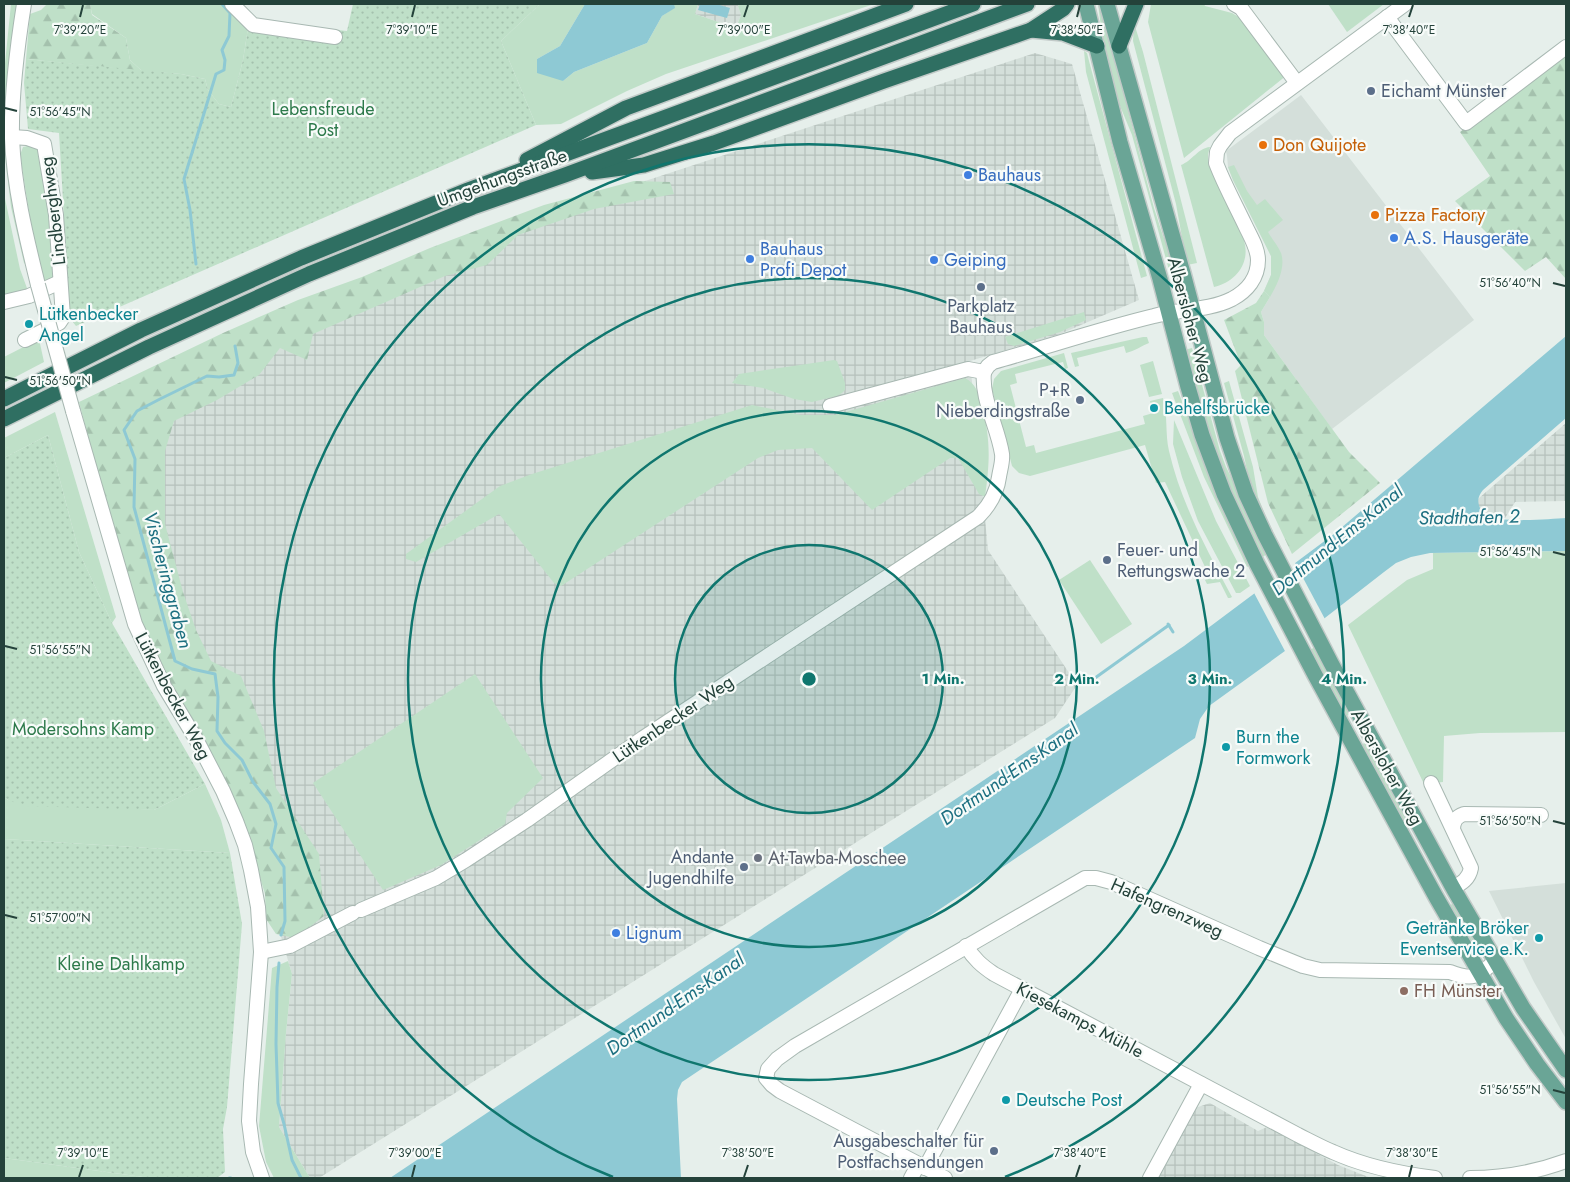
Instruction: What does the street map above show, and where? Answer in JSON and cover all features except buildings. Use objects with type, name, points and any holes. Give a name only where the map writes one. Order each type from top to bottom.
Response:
[{"type":"highway","points":[[468,190],[626,108],[906,4]]},
{"type":"highway","name":"Umgehungsstraße","points":[[4,399],[141,330],[300,258],[468,190],[973,4]]},
{"type":"highway","name":"Umgehungsstraße","points":[[4,419],[148,347],[309,274],[473,207],[565,175],[1027,4]]},
{"type":"highway","points":[[565,175],[644,165],[705,146],[1031,30],[1063,10],[1067,4]]},
{"type":"highway","points":[[1119,46],[1136,4]]},
{"type":"highway","points":[[1031,30],[1063,33],[1097,46]]},
{"type":"main road","name":"Albersloher Weg","points":[[1086,4],[1120,142],[1202,435],[1224,494],[1257,564],[1436,897],[1506,1018],[1537,1064],[1566,1102]]},
{"type":"main road","name":"Albersloher Weg","points":[[1107,4],[1193,309],[1226,438],[1246,494],[1273,552],[1319,640],[1453,888],[1524,1008],[1566,1070]]},
{"type":"main road","name":"Albersloher Weg","points":[[1436,897],[1453,888]]},
{"type":"street","name":"Lindberghweg","points":[[24,4],[13,92],[12,137],[16,182],[23,224],[38,285],[73,411]]},
{"type":"street","points":[[232,4],[253,25],[335,37]]},
{"type":"street","points":[[1234,4],[1241,8],[1297,83]]},
{"type":"street","points":[[830,406],[968,370],[984,372],[994,362],[1108,328],[1168,312],[1193,309],[1230,300],[1238,296],[1254,279],[1258,260],[1254,242],[1216,163],[1217,152],[1220,146],[1230,133],[1405,4]]},
{"type":"street","points":[[1387,17],[1466,123],[1566,47]]},
{"type":"street","name":"Lindberghweg","points":[[12,137],[27,138],[44,144],[56,215],[63,317],[59,323],[25,340]]},
{"type":"street","name":"Lindberghweg","points":[[4,302],[28,296],[60,282]]},
{"type":"street","name":"Lütkenbecker Weg","points":[[261,952],[290,946],[357,912],[436,878],[466,860],[527,820],[650,733],[978,517],[994,496],[998,484],[1002,455],[984,388],[984,372]]},
{"type":"street","name":"Lütkenbecker Weg","points":[[73,411],[135,624],[164,686],[196,739],[223,791],[245,845],[258,907],[261,952],[249,1121],[253,1152],[262,1178]]},
{"type":"street","name":"Albersloher Weg","points":[[1431,783],[1471,868],[1470,876],[1453,888]]},
{"type":"street","name":"Albersloher Weg","points":[[1453,828],[1457,816],[1464,814],[1541,815]]},
{"type":"street","name":"Hafengrenzweg","points":[[922,1166],[780,1091],[766,1078],[768,1069],[777,1059],[795,1046],[1086,878],[1096,878],[1111,882],[1303,966],[1320,970],[1450,972],[1463,978],[1480,975]]},
{"type":"street","name":"Kiesekamps Mühle","points":[[966,946],[981,966],[1334,1153],[1413,1175],[1435,1178]]},
{"type":"street","points":[[1480,975],[1495,961]]},
{"type":"street","points":[[911,1178],[922,1166],[1022,989]]},
{"type":"street","points":[[1150,1178],[1201,1084]]},
{"type":"street","points":[[1470,1178],[1515,1174],[1549,1167],[1566,1161]]},
{"type":"street","points":[[922,1166],[944,1178]]},
{"type":"shaded area","points":[[698,4],[739,4],[741,15],[736,28],[695,14]]},
{"type":"shaded area","points":[[1035,53],[1072,64],[1139,300],[1060,334],[970,361],[988,550],[1077,685],[1055,718],[319,1178],[310,1178],[279,1127],[292,974],[279,930],[101,417],[572,205]]},
{"type":"shaded area","points":[[1301,95],[1474,320],[1332,429],[1264,335],[1264,322],[1261,312],[1270,297],[1264,291],[1271,275],[1271,256],[1233,180],[1228,167],[1226,151]]},
{"type":"shaded area","points":[[1566,423],[1566,501],[1515,502],[1505,518],[1490,519],[1484,517],[1477,502],[1479,498]]},
{"type":"shaded area","name":"Getränke Bröker Eventservice e.K.","points":[[1566,883],[1566,1039],[1534,982],[1489,891]]},
{"type":"shaded area","points":[[1210,1103],[1258,1131],[1267,1127],[1338,1165],[1371,1178],[1158,1178],[1195,1108]]},
{"type":"green space","points":[[11,4],[19,4],[11,60],[28,266],[24,263],[11,207],[4,148],[4,73]]},
{"type":"green space","points":[[47,4],[90,4],[92,15],[126,38],[130,60],[142,71],[26,59],[30,14],[41,10]]},
{"type":"green space","points":[[90,4],[226,4],[248,28],[243,60],[231,107],[219,104],[208,90],[205,79],[181,74],[142,71],[130,60],[126,38],[92,14]]},
{"type":"green space","name":"Lebensfreude Post","points":[[353,4],[540,4],[501,41],[536,125],[76,326],[68,316],[59,133],[28,129],[24,83],[26,59],[181,74],[205,79],[208,90],[219,104],[231,107],[243,60],[248,28],[263,22],[347,31]]},
{"type":"green space","points":[[540,4],[585,4],[560,46],[537,59],[563,81],[574,72],[647,43],[662,16],[674,8],[674,4],[698,4],[695,14],[736,28],[741,15],[739,4],[874,4],[666,74],[561,124],[536,125],[501,41]]},
{"type":"green space","points":[[1098,4],[1100,4],[1154,208],[1176,268],[1169,270],[1132,135],[1118,101],[1103,42]]},
{"type":"green space","points":[[1151,4],[1204,4],[1205,6],[1232,13],[1242,19],[1287,75],[1184,158],[1148,22]]},
{"type":"green space","points":[[1328,4],[1384,4],[1347,32]]},
{"type":"green space","points":[[1134,23],[1197,263],[1187,265],[1176,204],[1133,41]]},
{"type":"green space","points":[[1084,51],[1087,53],[1147,276],[1141,278],[1086,72]]},
{"type":"green space","points":[[1566,51],[1566,279],[1546,257],[1525,271],[1455,201],[1490,176],[1460,132]]},
{"type":"green space","points":[[32,145],[39,149],[44,159],[55,280],[46,286],[32,231],[20,155],[23,147]]},
{"type":"green space","points":[[1210,147],[1208,164],[1241,232],[1246,253],[1245,260],[1238,272],[1227,282],[1214,287],[1181,165],[1202,150]]},
{"type":"green space","points":[[1234,165],[1247,191],[1257,205],[1265,199],[1283,220],[1268,232],[1280,250],[1282,258],[1280,276],[1270,297],[1264,291],[1271,275],[1271,256],[1233,180],[1228,167]]},
{"type":"green space","points":[[634,181],[670,182],[674,194],[594,209],[518,235],[487,265],[445,276],[313,334],[307,360],[280,348],[259,375],[217,400],[174,421],[165,451],[165,524],[183,592],[196,630],[211,661],[241,676],[264,731],[276,788],[319,854],[324,916],[295,938],[276,934],[266,919],[265,894],[242,818],[165,677],[139,618],[112,527],[79,402],[223,333],[298,300],[362,277],[430,248],[544,205]]},
{"type":"green space","points":[[4,194],[20,269],[28,291],[4,299]]},
{"type":"green space","points":[[1264,291],[1270,297],[1261,312],[1264,322],[1264,335],[1349,452],[1380,483],[1292,554],[1268,503],[1235,371],[1241,365],[1224,320],[1256,303]]},
{"type":"green space","points":[[1084,312],[1086,320],[1060,332],[1014,346],[1008,344],[1005,337]]},
{"type":"green space","points":[[1147,337],[1149,343],[1126,353],[1124,346],[1077,358],[1079,366],[1075,367],[1071,353]]},
{"type":"green space","points":[[39,339],[44,362],[4,383],[4,357]]},
{"type":"green space","points":[[1192,348],[1220,451],[1267,554],[1261,558],[1249,536],[1211,446],[1184,350]]},
{"type":"green space","points":[[1064,353],[1068,368],[1065,369],[1063,362],[1015,374],[1017,383],[1010,385],[1026,447],[1034,445],[1036,453],[1145,424],[1143,416],[1153,413],[1150,401],[1163,398],[1169,451],[1180,489],[1213,562],[1232,597],[1228,598],[1220,582],[1207,584],[1205,580],[1212,576],[1208,566],[1205,567],[1165,482],[1156,483],[1145,445],[1030,476],[1019,473],[1012,466],[992,389],[994,379],[1001,371]]},
{"type":"green space","points":[[837,361],[845,383],[845,390],[837,396],[812,402],[794,399],[763,388],[732,383],[739,374]]},
{"type":"green space","points":[[1153,361],[1162,394],[1149,397],[1140,365]]},
{"type":"green space","points":[[965,378],[972,383],[978,392],[987,427],[989,461],[985,497],[979,494],[958,458],[950,458],[872,510],[812,448],[778,450],[758,458],[561,586],[554,583],[499,514],[416,562],[406,559],[406,554],[500,486],[532,474],[752,405],[801,415],[835,415]]},
{"type":"green space","points":[[1229,381],[1253,467],[1258,497],[1279,544],[1276,547],[1251,489],[1224,383]]},
{"type":"green space","points":[[1178,391],[1251,565],[1247,567],[1204,477],[1172,393]]},
{"type":"green space","points":[[55,412],[116,617],[112,623],[79,552],[48,435],[4,458],[4,438]]},
{"type":"green space","points":[[1174,420],[1216,521],[1250,586],[1240,593],[1236,593],[1198,521],[1182,477],[1173,444]]},
{"type":"green space","name":"Modersohns Kamp","points":[[48,435],[79,552],[112,623],[205,784],[154,810],[24,806],[4,797],[4,458]]},
{"type":"green space","points":[[1566,551],[1566,732],[1480,733],[1444,736],[1443,782],[1424,784],[1348,625],[1407,580],[1433,569],[1433,553]]},
{"type":"green space","points":[[1090,560],[1132,624],[1101,644],[1059,580]]},
{"type":"green space","points":[[1316,646],[1351,713],[1344,718],[1309,651]]},
{"type":"green space","points":[[475,674],[543,778],[507,813],[505,824],[441,865],[383,890],[313,783]]},
{"type":"green space","points":[[1366,741],[1427,851],[1425,853],[1413,831],[1390,802],[1360,747]]},
{"type":"green space","points":[[205,784],[221,820],[230,853],[4,839],[4,797],[8,800],[154,810]]},
{"type":"green space","name":"Kleine Dahlkamp","points":[[4,839],[230,853],[242,924],[227,1107],[223,1129],[225,1172],[217,1178],[143,1178],[4,1158]]},
{"type":"green space","points":[[1454,901],[1482,949],[1482,954],[1479,957],[1452,912],[1451,905]]},
{"type":"green space","points":[[288,961],[292,974],[279,1127],[310,1178],[274,1178],[266,1162],[259,1126],[272,968]]},
{"type":"green space","points":[[4,1158],[143,1177],[143,1178],[4,1178]]},
{"type":"water","points":[[585,4],[674,4],[675,8],[662,16],[647,43],[574,72],[563,81],[537,73],[537,59],[560,46]]},
{"type":"water","points":[[700,4],[716,4],[730,8],[727,18],[698,10]]},
{"type":"water","points":[[1566,336],[1566,418],[1483,490],[1478,501],[1483,513],[1500,519],[1566,518],[1566,551],[1430,553],[1411,557],[1396,563],[1303,635],[1296,643],[1209,706],[1200,719],[1195,738],[682,1082],[678,1090],[677,1099],[681,1178],[390,1178],[1184,646],[1334,534]]},
{"type":"pier","points":[[1294,561],[1326,621],[1286,653],[1253,591]]},
{"type":"waterway","name":"Vischeringgraben","points":[[196,264],[190,210],[184,179],[216,74],[224,70],[225,60],[222,50],[229,36],[230,13],[222,4]]},
{"type":"waterway","name":"Vischeringgraben","points":[[235,346],[238,363],[234,375],[207,376],[160,399],[137,411],[124,430],[135,459],[134,507],[175,661],[192,669],[215,674],[218,697],[217,731],[225,743],[242,760],[253,782],[270,804],[276,824],[271,848],[284,867],[285,921],[281,935]]},
{"type":"waterway","points":[[1168,624],[1173,632]]},
{"type":"waterway","points":[[1095,678],[1169,625]]},
{"type":"waterway","name":"Vischeringgraben","points":[[279,963],[276,1044],[278,1103],[292,1160],[301,1178]]},
{"type":"place","name":"Eichamt Münster","points":[[1371,91]]},
{"type":"place","name":"Don Quijote","points":[[1263,145]]},
{"type":"place","name":"Bauhaus","points":[[968,175]]},
{"type":"place","name":"Pizza Factory","points":[[1375,215]]},
{"type":"place","name":"A.S. Hausgeräte","points":[[1394,238]]},
{"type":"place","name":"Bauhaus Profi Depot","points":[[750,259]]},
{"type":"place","name":"Geiping","points":[[934,260]]},
{"type":"place","name":"Parkplatz Bauhaus","points":[[981,287]]},
{"type":"place","name":"Lütkenbecker Angel","points":[[29,324]]},
{"type":"place","name":"P+R Nieberdingstraße","points":[[1080,400]]},
{"type":"place","name":"Behelfsbrücke","points":[[1154,408]]},
{"type":"place","name":"Feuer- und Rettungswache 2","points":[[1107,560]]},
{"type":"place","name":"Burn the Formwork","points":[[1226,747]]},
{"type":"place","name":"At-Tawba-Moschee","points":[[758,858]]},
{"type":"place","name":"Andante Jugendhilfe","points":[[744,867]]},
{"type":"place","name":"Lignum","points":[[616,933]]},
{"type":"place","name":"Getränke Bröker Eventservice e.K.","points":[[1539,938]]},
{"type":"place","name":"FH Münster","points":[[1404,991]]},
{"type":"place","name":"Deutsche Post","points":[[1006,1100]]},
{"type":"place","name":"Ausgabeschalter für Postfachsendungen","points":[[994,1151]]},
{"type":"water label","name":"Stadthafen 2","points":[[1469,517]]},
{"type":"water label","name":"Dortmund-Ems-Kanal","points":[[1337,540]]},
{"type":"water label","name":"Dortmund-Ems-Kanal","points":[[1009,774]]},
{"type":"water label","name":"Dortmund-Ems-Kanal","points":[[675,1004]]}]
